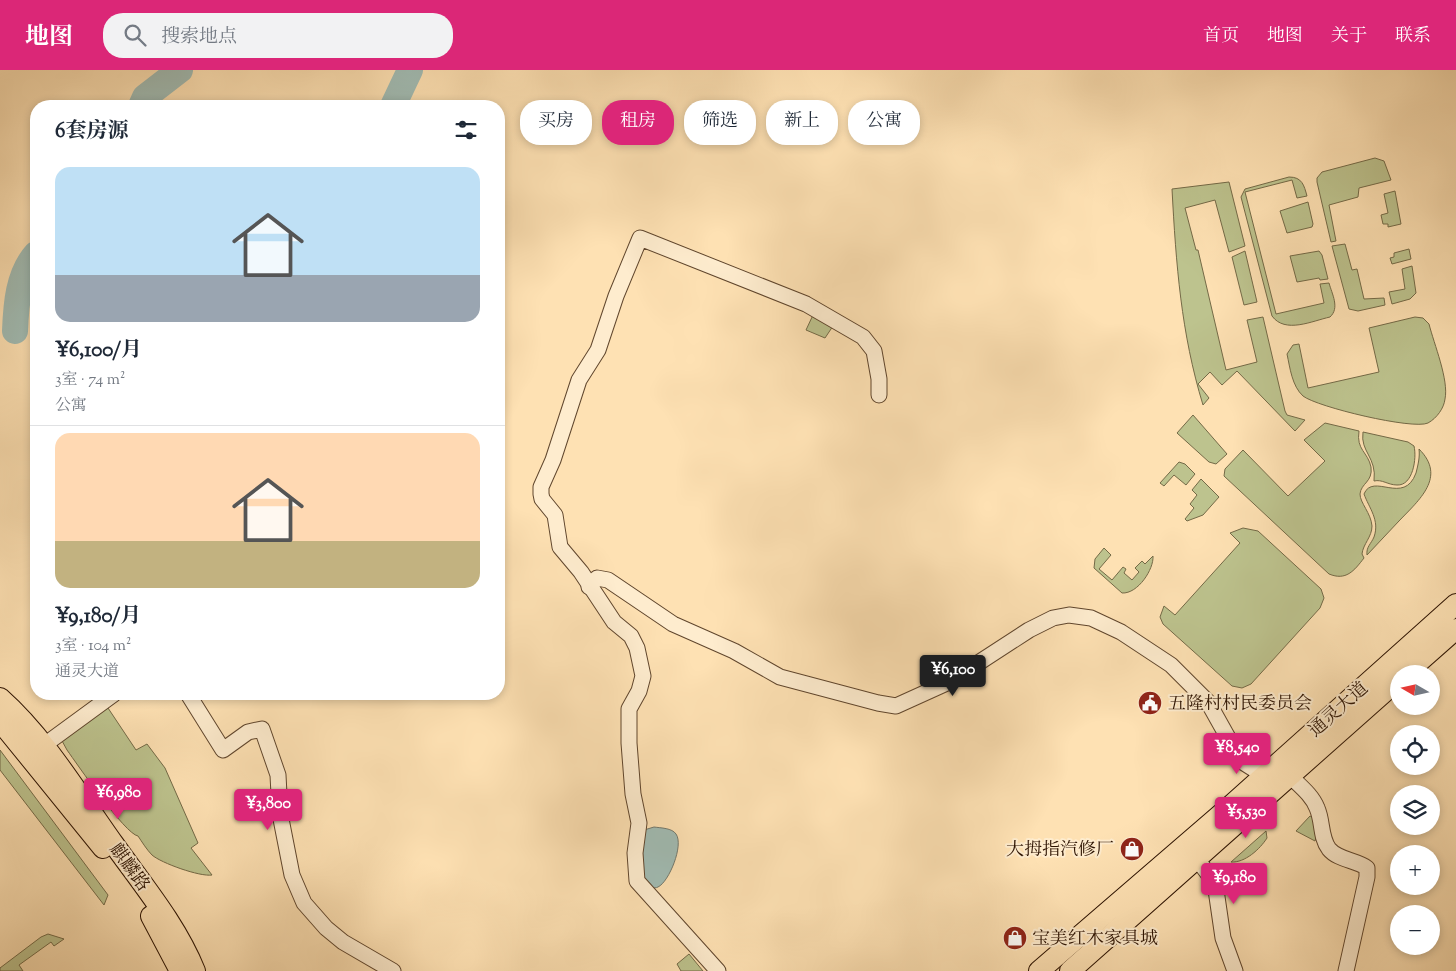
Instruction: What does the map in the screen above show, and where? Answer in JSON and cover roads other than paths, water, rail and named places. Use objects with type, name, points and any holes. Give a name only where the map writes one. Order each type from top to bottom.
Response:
[{"type":"main road","name":"通灵大道","points":[[1039,971],[1228,808],[1456,604]]},
{"type":"main road","points":[[1415,665],[1456,630]]},
{"type":"main road","name":"通灵大道","points":[[1070,971],[1390,687]]},
{"type":"main road","name":"麒麟路","points":[[0,698],[20,718],[43,746],[145,885],[181,940],[195,971]]},
{"type":"main road","name":"麒麟路","points":[[0,721],[121,869],[151,917],[180,971]]},
{"type":"street","points":[[718,971],[638,881],[635,853],[639,823],[630,767],[629,708],[639,691],[643,676],[631,636],[614,622],[604,604],[589,587],[581,572],[560,548],[555,515],[542,499],[541,487],[556,451],[580,380],[598,350],[613,303],[640,238],[806,304],[863,337],[874,351],[879,378],[879,395]]},
{"type":"street","points":[[589,587],[597,578],[608,580],[673,624],[734,651],[780,677],[896,706],[949,682],[1029,630],[1053,618],[1068,615],[1092,618],[1121,632],[1171,665],[1208,702],[1241,761],[1263,775]]},
{"type":"street","points":[[43,746],[106,700]]},
{"type":"street","points":[[192,700],[223,750],[248,732],[262,729],[269,744],[278,775],[280,814],[292,875],[304,903],[326,928],[343,942],[393,971]]},
{"type":"street","points":[[1290,776],[1308,793],[1318,809],[1323,835],[1329,848],[1335,854],[1366,868],[1367,877],[1346,971]]},
{"type":"street","points":[[1197,859],[1215,883],[1223,938],[1235,971]]},
{"type":"water","points":[[654,827],[674,832],[678,839],[678,846],[674,863],[667,878],[658,887],[652,888],[646,886],[641,871],[644,830]]},
{"type":"waterway","points":[[144,100],[180,70]]},
{"type":"waterway","points":[[396,100],[410,70]]},
{"type":"waterway","points":[[15,331],[19,290],[30,262]]},
{"type":"place","name":"五隆村村民委员会","points":[[1150,703]]},
{"type":"place","name":"大拇指汽修厂","points":[[1132,849]]},
{"type":"place","name":"宝美红木家具城","points":[[1015,938]]}]
